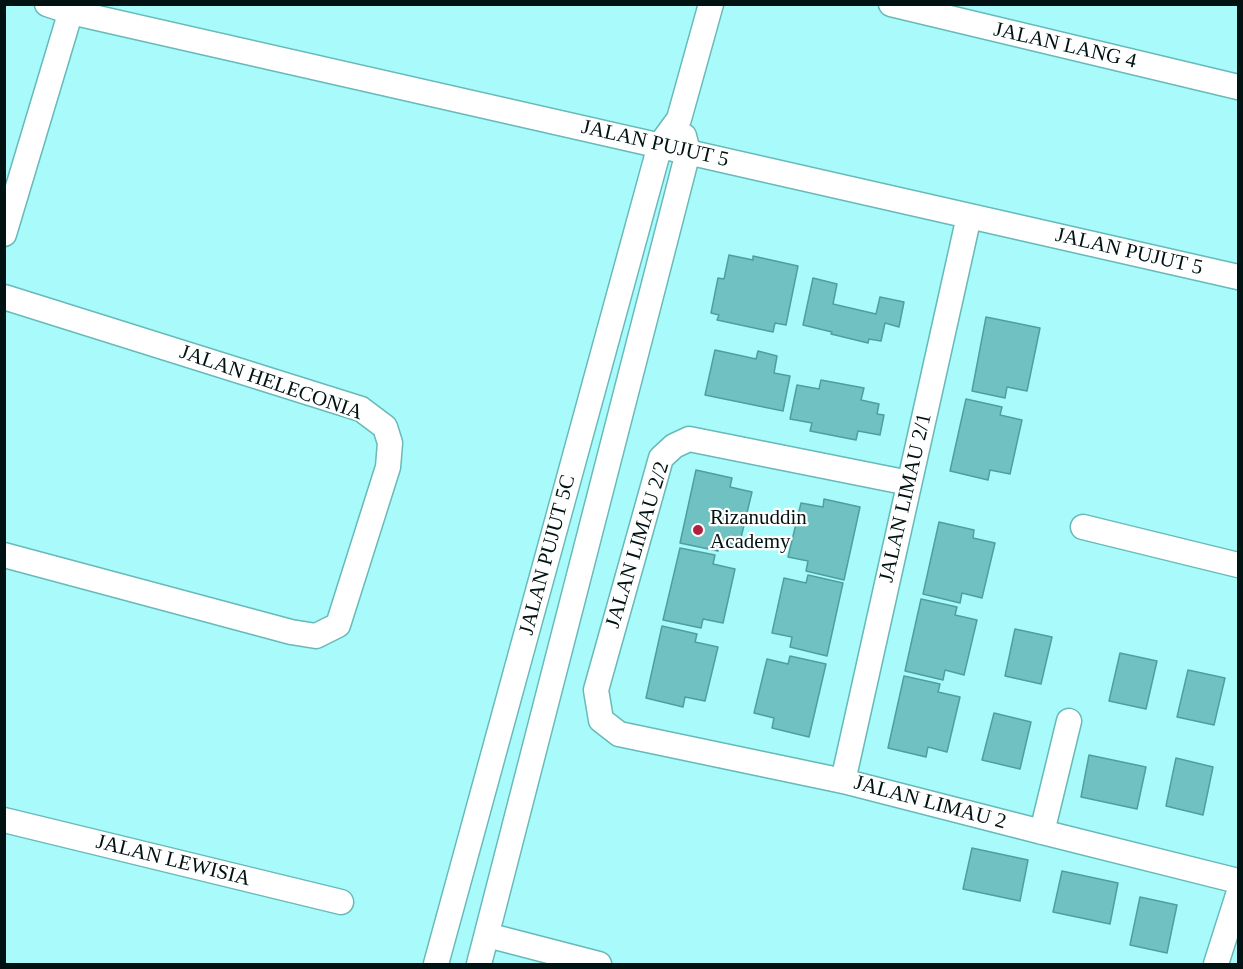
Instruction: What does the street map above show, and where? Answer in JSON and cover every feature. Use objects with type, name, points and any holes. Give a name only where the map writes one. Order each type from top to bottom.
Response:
[{"type":"street","name":"JALAN PUJUT 5","points":[[47,4],[1239,277]]},
{"type":"street","points":[[660,145],[679,120],[711,4]]},
{"type":"street","name":"JALAN LANG 4","points":[[891,4],[1239,87]]},
{"type":"street","points":[[4,234],[8,203],[72,8]]},
{"type":"street","points":[[679,120],[688,152]]},
{"type":"street","name":"JALAN PUJUT 5C","points":[[436,964],[660,145]]},
{"type":"street","name":"JALAN PUJUT 5C","points":[[478,964],[688,152]]},
{"type":"street","name":"JALAN LIMAU 2/1","points":[[843,781],[969,216]]},
{"type":"street","name":"JALAN HELECONIA","points":[[4,297],[361,409],[385,427],[390,442],[388,467],[338,625],[316,636],[291,632],[4,555]]},
{"type":"street","name":"JALAN LIMAU 2/2","points":[[619,734],[601,720],[596,690],[660,458],[674,446],[689,439],[909,483]]},
{"type":"street","points":[[1083,527],[1239,565]]},
{"type":"street","points":[[1042,832],[1069,721]]},
{"type":"street","name":"JALAN LIMAU 2","points":[[619,734],[843,781],[1239,881]]},
{"type":"street","name":"JALAN LEWISIA","points":[[4,820],[341,902]]},
{"type":"street","points":[[1216,964],[1239,894]]},
{"type":"street","points":[[487,935],[599,964]]},
{"type":"building","points":[[729,255],[753,260],[753,256],[798,266],[786,325],[775,323],[773,332],[717,320],[719,315],[711,313],[718,278],[724,279]]},
{"type":"building","points":[[813,278],[837,284],[833,304],[876,314],[880,297],[904,302],[899,327],[885,323],[881,341],[869,339],[868,343],[803,325]]},
{"type":"building","points":[[986,317],[1040,328],[1027,391],[1007,387],[1005,398],[972,391]]},
{"type":"building","points":[[715,350],[756,359],[758,351],[777,356],[774,373],[790,376],[783,411],[705,395]]},
{"type":"building","points":[[821,380],[864,388],[861,400],[879,404],[877,414],[884,415],[880,435],[858,431],[856,440],[810,431],[812,423],[790,419],[797,385],[819,389]]},
{"type":"building","points":[[966,399],[1002,407],[1000,415],[1022,420],[1010,474],[990,470],[988,480],[950,471]]},
{"type":"building","points":[[696,470],[732,478],[730,487],[752,492],[739,546],[720,541],[718,551],[680,543]]},
{"type":"building","points":[[824,499],[860,507],[844,580],[806,571],[808,561],[788,557],[801,503],[823,507]]},
{"type":"building","points":[[939,522],[974,530],[973,538],[995,543],[982,598],[962,593],[960,603],[923,594]]},
{"type":"building","points":[[680,548],[715,555],[713,564],[735,569],[723,623],[703,619],[701,628],[663,620]]},
{"type":"building","points":[[808,575],[843,583],[827,656],[790,647],[792,637],[772,633],[784,578],[806,583]]},
{"type":"building","points":[[921,599],[957,607],[955,615],[977,620],[964,675],[945,670],[943,680],[905,671]]},
{"type":"building","points":[[662,626],[697,634],[695,642],[718,647],[705,701],[685,697],[683,707],[646,698]]},
{"type":"building","points":[[1015,629],[1052,637],[1041,684],[1005,676]]},
{"type":"building","points":[[1120,653],[1157,661],[1146,709],[1109,701]]},
{"type":"building","points":[[790,656],[826,664],[809,737],[772,728],[774,718],[754,713],[767,659],[788,664]]},
{"type":"building","points":[[1188,670],[1225,678],[1214,725],[1177,717]]},
{"type":"building","points":[[904,676],[940,684],[938,692],[960,697],[947,752],[928,747],[926,757],[888,748]]},
{"type":"building","points":[[994,713],[1031,722],[1020,769],[982,760]]},
{"type":"building","points":[[1089,755],[1146,767],[1137,809],[1081,797]]},
{"type":"building","points":[[1176,758],[1213,767],[1203,815],[1166,806]]},
{"type":"building","points":[[972,848],[1028,860],[1020,901],[963,889]]},
{"type":"building","points":[[1062,871],[1118,883],[1110,924],[1053,912]]},
{"type":"building","points":[[1140,897],[1177,905],[1167,953],[1130,945]]},
{"type":"place","name":"Rizanuddin Academy","points":[[698,530]]}]
